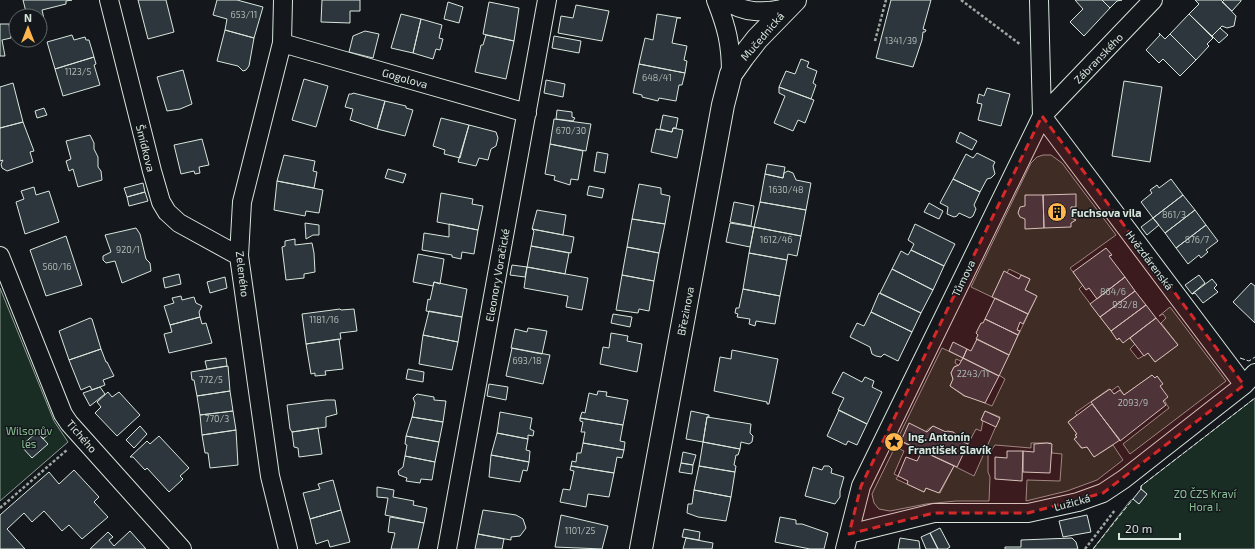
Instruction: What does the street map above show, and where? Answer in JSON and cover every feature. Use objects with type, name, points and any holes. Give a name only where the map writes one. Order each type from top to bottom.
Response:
[{"type":"street","name":"Šmídkova","points":[[109,0],[161,202],[167,212],[179,224],[239,256]]},
{"type":"street","name":"Zeleného","points":[[283,0],[282,43],[242,202],[239,256],[270,476],[288,549]]},
{"type":"street","name":"Eleonory Voračické","points":[[447,549],[547,0]]},
{"type":"street","points":[[716,0],[728,31],[731,49],[731,74]]},
{"type":"street","points":[[725,0],[742,9],[760,12],[791,4]]},
{"type":"street","name":"Tůmova","points":[[847,542],[861,486],[1042,116],[1039,0]]},
{"type":"street","name":"Zábranského","points":[[1042,116],[1153,0]]},
{"type":"street","name":"Mučednická","points":[[731,74],[757,38],[791,4]]},
{"type":"street","name":"Gogolova","points":[[282,43],[527,113]]},
{"type":"street","name":"Březinova","points":[[641,549],[723,105],[731,74]]},
{"type":"street","name":"Hvězdárenská","points":[[1042,116],[1249,379]]},
{"type":"street","name":"Tichého","points":[[0,256],[69,423],[182,549]]},
{"type":"street","name":"Lužická","points":[[847,542],[934,513],[1028,513],[1078,502],[1103,493],[1124,479],[1249,379]]},
{"type":"path","points":[[875,41],[886,0]]},
{"type":"path","points":[[961,0],[1027,49]]},
{"type":"path","points":[[0,508],[82,437]]},
{"type":"path","points":[[1085,549],[1119,505],[1124,479]]},
{"type":"highlighted area","points":[[1042,116],[1244,385],[1103,493],[1028,513],[934,513],[849,534],[861,486]]},
{"type":"green space","points":[[1051,155],[1062,163],[1116,235],[1070,268],[1083,285],[1079,289],[1117,339],[1130,338],[1135,344],[1130,349],[1138,359],[1148,353],[1155,362],[1178,345],[1161,323],[1166,318],[1163,314],[1159,316],[1170,307],[1226,381],[1130,454],[1123,444],[1169,408],[1165,402],[1160,386],[1162,384],[1157,376],[1155,378],[1152,375],[1124,395],[1118,386],[1111,391],[1109,389],[1075,413],[1077,415],[1068,422],[1077,434],[1075,439],[1081,448],[1087,447],[1094,457],[1113,445],[1123,460],[1097,480],[1067,491],[1026,501],[1027,480],[1060,481],[1062,454],[1052,453],[1051,443],[1031,443],[1031,448],[995,445],[988,455],[988,472],[990,477],[989,501],[956,501],[926,504],[890,511],[879,509],[874,503],[872,494],[895,447],[904,451],[894,474],[898,476],[896,479],[924,492],[926,488],[940,493],[954,466],[974,476],[1000,417],[985,411],[981,420],[983,421],[981,431],[976,429],[968,444],[958,440],[953,432],[945,432],[933,426],[927,430],[924,437],[922,451],[897,440],[942,348],[963,358],[961,361],[956,359],[955,363],[958,365],[954,367],[951,373],[953,379],[950,386],[964,396],[992,406],[1005,379],[999,375],[1037,296],[1025,290],[1030,279],[1009,269],[1007,273],[1004,272],[992,297],[971,287],[1031,163],[1037,157]]},
{"type":"green space","name":"Wilsonův les","points":[[0,288],[54,421],[68,442],[0,501]]},
{"type":"green space","name":"ZO ČZS Kraví Hora I.","points":[[1255,398],[1255,549],[1093,549],[1130,501],[1133,499],[1139,504],[1147,494],[1141,489],[1141,486]]},
{"type":"building","points":[[23,0],[72,0],[66,1],[66,4],[48,8],[25,8]]},
{"type":"building","points":[[138,0],[166,0],[174,32],[148,39]]},
{"type":"building","points":[[217,0],[237,0],[263,7],[254,38],[225,30],[227,19],[213,15]]},
{"type":"building","points":[[322,0],[360,0],[360,11],[350,11],[350,23],[321,22]]},
{"type":"building","points":[[891,0],[931,0],[923,29],[926,30],[923,32],[922,40],[913,67],[876,58]]},
{"type":"building","points":[[1075,0],[1102,0],[1110,8],[1084,36],[1070,22],[1083,9]]},
{"type":"building","points":[[1102,0],[1122,0],[1117,1],[1110,8]]},
{"type":"building","points":[[1195,0],[1221,0],[1236,16],[1234,26],[1227,28],[1222,26],[1212,36],[1189,14],[1199,4]]},
{"type":"building","points":[[1224,0],[1241,1],[1232,11],[1222,2]]},
{"type":"building","points":[[448,2],[463,7],[459,23],[444,19]]},
{"type":"building","points":[[489,2],[519,8],[514,41],[483,34]]},
{"type":"building","points":[[576,5],[609,11],[602,41],[558,33],[561,16],[573,18]]},
{"type":"building","points":[[401,14],[421,19],[413,53],[391,48]]},
{"type":"building","points":[[657,14],[681,18],[677,18],[672,43],[687,46],[684,60],[687,61],[685,73],[639,64],[645,38],[653,40]]},
{"type":"building","points":[[1189,14],[1213,38],[1207,44],[1209,46],[1196,60],[1170,34]]},
{"type":"building","points":[[421,19],[442,25],[439,38],[443,39],[440,50],[436,49],[433,59],[413,53]]},
{"type":"building","points":[[0,24],[8,24],[8,39],[2,40],[5,56],[0,56]]},
{"type":"building","points":[[1220,28],[1228,35],[1219,43],[1212,36]]},
{"type":"building","points":[[225,30],[254,38],[249,66],[246,70],[243,71],[238,66],[217,61]]},
{"type":"building","points":[[365,31],[379,34],[373,58],[349,52],[353,36]]},
{"type":"building","points":[[1159,33],[1165,39],[1170,34],[1196,60],[1180,76],[1163,59],[1159,63],[1146,50],[1160,35]]},
{"type":"building","points":[[72,35],[74,40],[85,37],[86,40],[89,40],[94,57],[55,69],[48,42]]},
{"type":"building","points":[[486,35],[514,41],[506,79],[475,72],[481,45],[483,45]]},
{"type":"building","points":[[554,36],[581,41],[579,53],[552,48]]},
{"type":"building","points":[[94,57],[96,64],[94,65],[100,85],[63,96],[55,69]]},
{"type":"building","points":[[801,59],[809,62],[807,67],[817,71],[813,83],[816,85],[811,99],[779,87],[786,71],[795,74]]},
{"type":"building","points":[[639,64],[685,73],[682,85],[679,85],[676,101],[659,98],[658,101],[633,93]]},
{"type":"building","points":[[183,70],[192,104],[180,109],[167,111],[157,77]]},
{"type":"building","points":[[304,79],[328,86],[316,127],[292,120]]},
{"type":"building","points":[[546,80],[565,84],[563,97],[544,93]]},
{"type":"building","points":[[1124,81],[1162,87],[1150,162],[1112,156]]},
{"type":"building","points":[[13,83],[23,122],[0,128],[0,87]]},
{"type":"building","points":[[779,87],[814,100],[805,123],[798,120],[793,131],[774,123],[785,96],[779,93]]},
{"type":"building","points":[[987,88],[1010,94],[1001,126],[978,120],[982,104],[977,103],[979,94],[984,96]]},
{"type":"building","points":[[353,93],[385,101],[377,129],[350,120],[353,109],[345,107],[349,94]]},
{"type":"building","points":[[385,101],[406,106],[406,108],[413,110],[405,136],[377,129]]},
{"type":"building","points":[[44,108],[47,115],[37,118],[35,111]]},
{"type":"building","points":[[557,110],[572,112],[572,117],[575,118],[573,121],[556,119]]},
{"type":"building","points":[[663,115],[678,118],[676,128],[673,128],[672,132],[660,129]]},
{"type":"building","points":[[441,118],[469,125],[460,158],[444,154],[445,150],[433,146]]},
{"type":"building","points":[[554,119],[591,124],[586,151],[550,144]]},
{"type":"building","points":[[23,122],[34,151],[30,152],[33,162],[7,171],[2,168],[1,164],[3,160],[0,161],[0,128]]},
{"type":"building","points":[[469,125],[496,132],[498,138],[496,146],[491,149],[488,160],[479,158],[476,166],[458,162]]},
{"type":"building","points":[[673,128],[683,130],[677,158],[651,152],[656,129],[672,132]]},
{"type":"building","points":[[960,132],[977,141],[972,150],[956,142]]},
{"type":"building","points":[[90,135],[98,157],[98,167],[101,171],[102,180],[78,187],[73,169],[69,171],[66,161],[71,159],[66,141]]},
{"type":"building","points":[[202,139],[209,165],[199,167],[200,173],[195,174],[194,171],[181,174],[174,145]]},
{"type":"building","points":[[550,144],[583,151],[578,180],[571,179],[570,185],[554,180],[555,176],[545,174]]},
{"type":"building","points":[[597,152],[608,154],[605,173],[594,171]]},
{"type":"building","points":[[977,153],[995,162],[993,166],[995,174],[991,178],[987,179],[980,192],[953,179],[966,154],[973,158]]},
{"type":"building","points":[[284,155],[315,161],[313,171],[317,172],[314,188],[277,181]]},
{"type":"building","points":[[767,164],[785,167],[783,178],[765,174]]},
{"type":"building","points":[[388,169],[406,174],[403,183],[385,178]]},
{"type":"building","points":[[788,171],[793,173],[796,180],[811,183],[806,210],[760,202],[765,174],[783,178],[784,173]]},
{"type":"building","points":[[953,179],[980,192],[974,205],[976,209],[973,216],[970,218],[959,213],[954,217],[947,214],[948,207],[940,203]]},
{"type":"building","points":[[1171,179],[1183,195],[1153,218],[1141,202],[1152,193],[1150,190],[1157,185],[1159,188]]},
{"type":"building","points":[[277,181],[323,190],[319,213],[306,211],[305,216],[274,210]]},
{"type":"building","points":[[143,183],[145,192],[127,197],[124,188]]},
{"type":"building","points":[[639,184],[661,188],[661,194],[670,196],[665,224],[632,219]]},
{"type":"building","points":[[589,186],[604,189],[602,198],[587,195]]},
{"type":"building","points":[[34,187],[36,195],[49,191],[59,222],[25,234],[16,202],[24,199],[21,191]]},
{"type":"building","points":[[145,192],[148,201],[129,206],[127,197]]},
{"type":"building","points":[[441,193],[473,199],[472,204],[483,206],[478,230],[437,222]]},
{"type":"building","name":"Fuchsova vila","points":[[1076,194],[1076,207],[1071,207],[1071,218],[1076,220],[1071,223],[1071,227],[1044,228],[1043,195]]},
{"type":"building","points":[[1025,195],[1043,195],[1044,228],[1025,229],[1025,219],[1020,217],[1018,213],[1020,207],[1025,206]]},
{"type":"building","points":[[1183,195],[1195,210],[1165,233],[1153,218]]},
{"type":"building","points":[[734,202],[754,206],[751,226],[730,222]]},
{"type":"building","points":[[760,202],[806,210],[801,236],[754,227]]},
{"type":"building","points":[[929,203],[943,211],[939,219],[924,212]]},
{"type":"building","points":[[537,210],[566,215],[563,235],[532,229]]},
{"type":"building","points":[[1195,210],[1206,225],[1176,248],[1165,233]]},
{"type":"building","points":[[1153,218],[1159,225],[1147,235],[1141,227]]},
{"type":"building","points":[[632,219],[665,224],[659,253],[627,247]]},
{"type":"building","points":[[305,223],[319,225],[319,235],[313,235],[306,239]]},
{"type":"building","points":[[730,223],[754,227],[750,247],[726,242]]},
{"type":"building","points":[[449,224],[478,230],[474,254],[462,252],[461,259],[452,257],[452,255],[422,250],[424,233],[449,237]]},
{"type":"building","points":[[915,224],[955,244],[944,266],[911,250],[914,244],[908,240]]},
{"type":"building","points":[[1206,225],[1218,241],[1206,250],[1208,252],[1201,258],[1199,255],[1188,264],[1176,248]]},
{"type":"building","points":[[754,227],[801,236],[797,256],[788,254],[787,260],[749,253]]},
{"type":"building","points":[[136,228],[140,234],[146,259],[150,263],[151,271],[122,283],[115,261],[106,263],[103,260],[103,256],[111,252],[105,235]]},
{"type":"building","points":[[532,229],[574,237],[571,253],[531,246],[534,231]]},
{"type":"building","points":[[66,236],[82,285],[46,296],[30,250]]},
{"type":"building","points":[[295,239],[295,245],[312,243],[315,272],[304,274],[304,278],[286,280],[282,247],[285,246],[285,241]]},
{"type":"building","points":[[531,246],[569,253],[565,274],[527,267]]},
{"type":"building","points":[[627,247],[659,253],[654,281],[622,275]]},
{"type":"building","points":[[1106,248],[1112,255],[1109,256],[1125,277],[1097,299],[1089,288],[1086,290],[1073,272]]},
{"type":"building","points":[[911,250],[944,266],[933,290],[892,269],[901,251],[908,255]]},
{"type":"building","points":[[749,253],[787,260],[780,296],[743,289]]},
{"type":"building","points":[[418,254],[444,259],[440,284],[434,282],[433,286],[413,282]]},
{"type":"building","points":[[512,265],[527,267],[525,277],[510,275]]},
{"type":"building","points":[[527,267],[588,278],[582,310],[566,307],[568,296],[524,288]]},
{"type":"building","points":[[892,269],[933,290],[921,313],[880,293]]},
{"type":"building","points":[[1004,271],[1019,279],[1021,275],[1030,279],[1025,290],[1037,296],[1028,314],[992,297]]},
{"type":"building","points":[[179,274],[181,284],[165,288],[163,278]]},
{"type":"building","points":[[622,275],[654,281],[649,311],[639,309],[638,313],[616,310]]},
{"type":"building","points":[[1199,275],[1205,283],[1192,294],[1185,285]]},
{"type":"building","points":[[225,277],[227,288],[210,293],[207,282]]},
{"type":"building","points":[[1125,277],[1135,291],[1100,317],[1090,304]]},
{"type":"building","points":[[1212,279],[1217,285],[1214,288],[1218,292],[1203,303],[1195,293],[1192,294]]},
{"type":"building","points":[[434,282],[467,289],[462,317],[426,311],[428,299],[430,300]]},
{"type":"building","points":[[1251,283],[1255,286],[1255,323],[1233,302]]},
{"type":"building","points":[[743,289],[780,296],[775,324],[756,321],[755,326],[749,324],[750,319],[737,317],[738,314],[735,313],[736,308],[739,308]]},
{"type":"building","points":[[1135,291],[1146,305],[1111,331],[1100,317]]},
{"type":"building","points":[[879,293],[921,313],[912,332],[871,312]]},
{"type":"building","points":[[181,296],[182,300],[194,297],[196,303],[202,306],[199,312],[200,317],[170,325],[164,306],[174,303],[172,298]]},
{"type":"building","points":[[995,298],[1028,314],[1023,324],[1020,322],[1017,330],[1020,331],[1018,335],[985,319]]},
{"type":"building","points":[[1146,305],[1156,318],[1123,343],[1119,338],[1117,340],[1111,331]]},
{"type":"building","points":[[340,309],[354,309],[357,331],[340,333],[341,339],[306,344],[302,314]]},
{"type":"building","points":[[429,311],[462,317],[458,342],[423,335]]},
{"type":"building","points":[[871,312],[912,332],[898,361],[884,354],[881,357],[872,354],[870,347],[850,337],[857,323],[864,326]]},
{"type":"building","points":[[613,314],[632,317],[630,327],[611,323]]},
{"type":"building","points":[[200,317],[202,324],[206,323],[212,343],[169,353],[164,334],[172,332],[170,325]]},
{"type":"building","points":[[90,318],[92,319],[101,349],[69,360],[59,331]]},
{"type":"building","points":[[1156,318],[1178,345],[1155,362],[1148,353],[1144,356],[1130,338]]},
{"type":"building","points":[[985,319],[1018,335],[1009,355],[976,339],[978,335],[976,333],[981,323],[983,323]]},
{"type":"building","points":[[528,328],[547,331],[542,354],[511,348],[515,329],[527,332]]},
{"type":"building","points":[[611,333],[628,336],[627,341],[642,344],[637,372],[600,364],[603,347],[609,348]]},
{"type":"building","points":[[423,335],[458,342],[452,370],[419,364]]},
{"type":"building","points":[[339,339],[343,369],[325,371],[326,375],[315,376],[315,373],[311,374],[306,344]]},
{"type":"building","points":[[977,339],[1009,355],[999,376],[963,358],[967,349],[971,351]]},
{"type":"building","points":[[953,342],[967,349],[963,358],[949,351]]},
{"type":"building","points":[[512,348],[550,355],[543,384],[506,376]]},
{"type":"building","points":[[101,349],[114,376],[103,380],[105,385],[92,390],[90,386],[81,390],[69,360]]},
{"type":"building","points":[[732,350],[778,359],[769,404],[767,404],[767,402],[714,391],[720,357],[731,359]]},
{"type":"building","points":[[226,358],[227,366],[207,369],[205,361]]},
{"type":"building","points":[[963,358],[999,376],[985,403],[965,396],[950,386],[953,379],[951,373],[954,367],[959,365]]},
{"type":"building","points":[[228,366],[230,391],[197,396],[191,372]]},
{"type":"building","points":[[408,369],[424,372],[423,382],[406,379]]},
{"type":"building","points":[[843,372],[862,382],[865,377],[874,381],[872,387],[882,392],[867,424],[838,410],[844,398],[832,393]]},
{"type":"building","points":[[1152,375],[1155,378],[1157,376],[1163,384],[1160,386],[1168,397],[1163,401],[1166,405],[1120,441],[1091,402],[1110,389],[1114,394],[1120,390],[1124,395]]},
{"type":"building","points":[[489,384],[508,387],[506,400],[487,396]]},
{"type":"building","points":[[100,387],[105,394],[90,406],[83,393]]},
{"type":"building","points":[[230,391],[233,411],[200,415],[197,396]]},
{"type":"building","points":[[598,391],[607,392],[606,396],[628,400],[623,425],[580,418],[582,412],[585,413],[589,393],[597,395]]},
{"type":"building","points":[[108,392],[112,397],[119,392],[140,415],[117,436],[95,413],[101,407],[97,402]]},
{"type":"building","points":[[417,394],[434,397],[434,400],[446,401],[443,422],[412,417],[415,403],[413,398]]},
{"type":"building","points":[[335,400],[337,414],[326,417],[326,427],[292,432],[290,429],[287,405]]},
{"type":"building","points":[[1092,404],[1120,440],[1094,457],[1087,447],[1082,448],[1074,439],[1077,437],[1075,435],[1077,434],[1068,422]]},
{"type":"building","points":[[839,410],[867,424],[857,445],[848,441],[846,445],[827,436]]},
{"type":"building","points":[[233,411],[236,430],[202,435],[200,415]]},
{"type":"building","points":[[691,411],[709,415],[709,417],[707,417],[703,442],[686,439]]},
{"type":"building","points":[[985,411],[1000,418],[996,427],[981,420]]},
{"type":"building","points":[[500,412],[532,418],[530,429],[534,431],[533,436],[528,435],[528,439],[497,433]]},
{"type":"building","points":[[412,417],[443,422],[439,442],[406,436]]},
{"type":"building","points":[[707,417],[751,424],[750,433],[753,436],[752,442],[749,444],[741,442],[740,449],[703,442]]},
{"type":"building","points":[[580,418],[623,425],[620,441],[625,442],[624,450],[583,443],[585,432],[581,432],[583,422],[580,421]]},
{"type":"building","points":[[909,423],[927,432],[933,426],[946,432],[953,432],[960,437],[959,440],[968,444],[957,467],[901,441]]},
{"type":"building","points":[[43,426],[50,433],[43,439],[37,432]]},
{"type":"building","points":[[140,426],[147,434],[134,448],[126,440]]},
{"type":"building","points":[[318,428],[322,454],[299,457],[298,448],[294,447],[292,432]]},
{"type":"building","points":[[236,430],[238,465],[210,468],[208,453],[205,453],[202,435]]},
{"type":"building","points":[[37,432],[48,444],[32,458],[21,446]]},
{"type":"building","points":[[497,433],[528,439],[526,450],[530,451],[529,462],[491,455]]},
{"type":"building","points":[[159,436],[189,468],[180,476],[183,479],[169,492],[147,468],[145,470],[133,457],[130,457],[147,441],[150,444]]},
{"type":"building","points":[[406,436],[439,442],[435,462],[405,456],[407,445],[405,444]]},
{"type":"building","points":[[703,442],[740,449],[738,455],[736,455],[734,465],[736,466],[735,472],[699,466]]},
{"type":"building","points":[[583,443],[624,450],[622,458],[617,457],[614,473],[571,466],[572,461],[576,462],[577,453],[581,453]]},
{"type":"building","points":[[1034,444],[1052,444],[1050,473],[1023,472],[1023,451],[1034,452]]},
{"type":"building","points":[[922,451],[954,466],[939,493],[926,488],[924,492],[907,484],[908,481],[898,476],[906,457],[917,461]]},
{"type":"building","points":[[1007,451],[1023,451],[1022,481],[995,479],[995,457],[1007,458]]},
{"type":"building","points":[[683,452],[696,455],[693,465],[681,463]]},
{"type":"building","points":[[491,455],[529,462],[527,471],[523,470],[520,482],[489,477]]},
{"type":"building","points":[[405,456],[435,462],[432,480],[421,479],[420,483],[406,481],[407,478],[399,475],[398,471],[403,467]]},
{"type":"building","points":[[681,463],[693,465],[692,474],[679,472]]},
{"type":"building","points":[[571,466],[614,473],[609,497],[588,494],[586,507],[560,502],[563,489],[570,490],[574,471],[570,470]]},
{"type":"building","points":[[699,466],[735,472],[731,497],[694,490]]},
{"type":"building","points":[[824,466],[829,466],[832,469],[831,473],[844,477],[840,497],[835,504],[805,496],[813,467],[822,470]]},
{"type":"building","points":[[74,470],[99,497],[94,502],[108,517],[82,539],[69,525],[62,531],[44,511],[32,522],[24,513],[7,529],[25,549],[0,549],[0,515],[49,472],[59,484]]},
{"type":"building","points":[[333,480],[341,510],[310,519],[303,493],[320,489],[318,484]]},
{"type":"building","points":[[377,487],[394,490],[393,497],[414,501],[413,505],[427,508],[424,523],[385,515],[388,498],[377,497]]},
{"type":"building","points":[[1141,489],[1147,494],[1139,504],[1133,499]]},
{"type":"building","points":[[694,490],[731,497],[726,521],[698,517],[687,513],[688,504],[692,504]]},
{"type":"building","points":[[341,510],[350,542],[330,547],[328,540],[316,544],[310,519]]},
{"type":"building","points":[[483,510],[516,515],[523,519],[526,528],[520,536],[511,537],[511,540],[478,534]]},
{"type":"building","points":[[561,515],[608,526],[602,549],[555,547]]},
{"type":"building","points":[[1087,515],[1091,532],[1063,537],[1059,521]]},
{"type":"building","points":[[390,517],[424,523],[418,549],[391,549],[395,533],[388,532]]},
{"type":"building","points":[[780,517],[796,520],[796,524],[802,524],[828,533],[824,549],[810,549],[775,542]]},
{"type":"building","points":[[940,528],[950,547],[947,549],[938,549],[930,533]]},
{"type":"building","points":[[684,529],[700,532],[699,540],[682,537]]},
{"type":"building","points":[[130,531],[146,549],[90,549],[108,532],[113,537],[109,540],[114,546]]},
{"type":"building","points":[[930,533],[938,549],[926,549],[921,537]]},
{"type":"building","points":[[478,534],[504,539],[502,549],[475,549]]},
{"type":"building","points":[[686,538],[713,543],[712,549],[683,549]]},
{"type":"building","points":[[900,538],[919,541],[920,549],[898,549]]},
{"type":"building","points":[[1072,538],[1076,542],[1078,549],[1005,549],[1005,547],[1021,547],[1021,540]]},
{"type":"fence","points":[[1240,358],[1249,361],[1255,357]]},
{"type":"fence","points":[[1141,489],[1141,486],[1255,398]]},
{"type":"fence","points":[[1093,549],[1133,499]]},
{"type":"place","name":"Fuchsova vila","points":[[1057,212]]},
{"type":"place","name":"Ing. Antonín František Slavík","points":[[894,442]]}]
